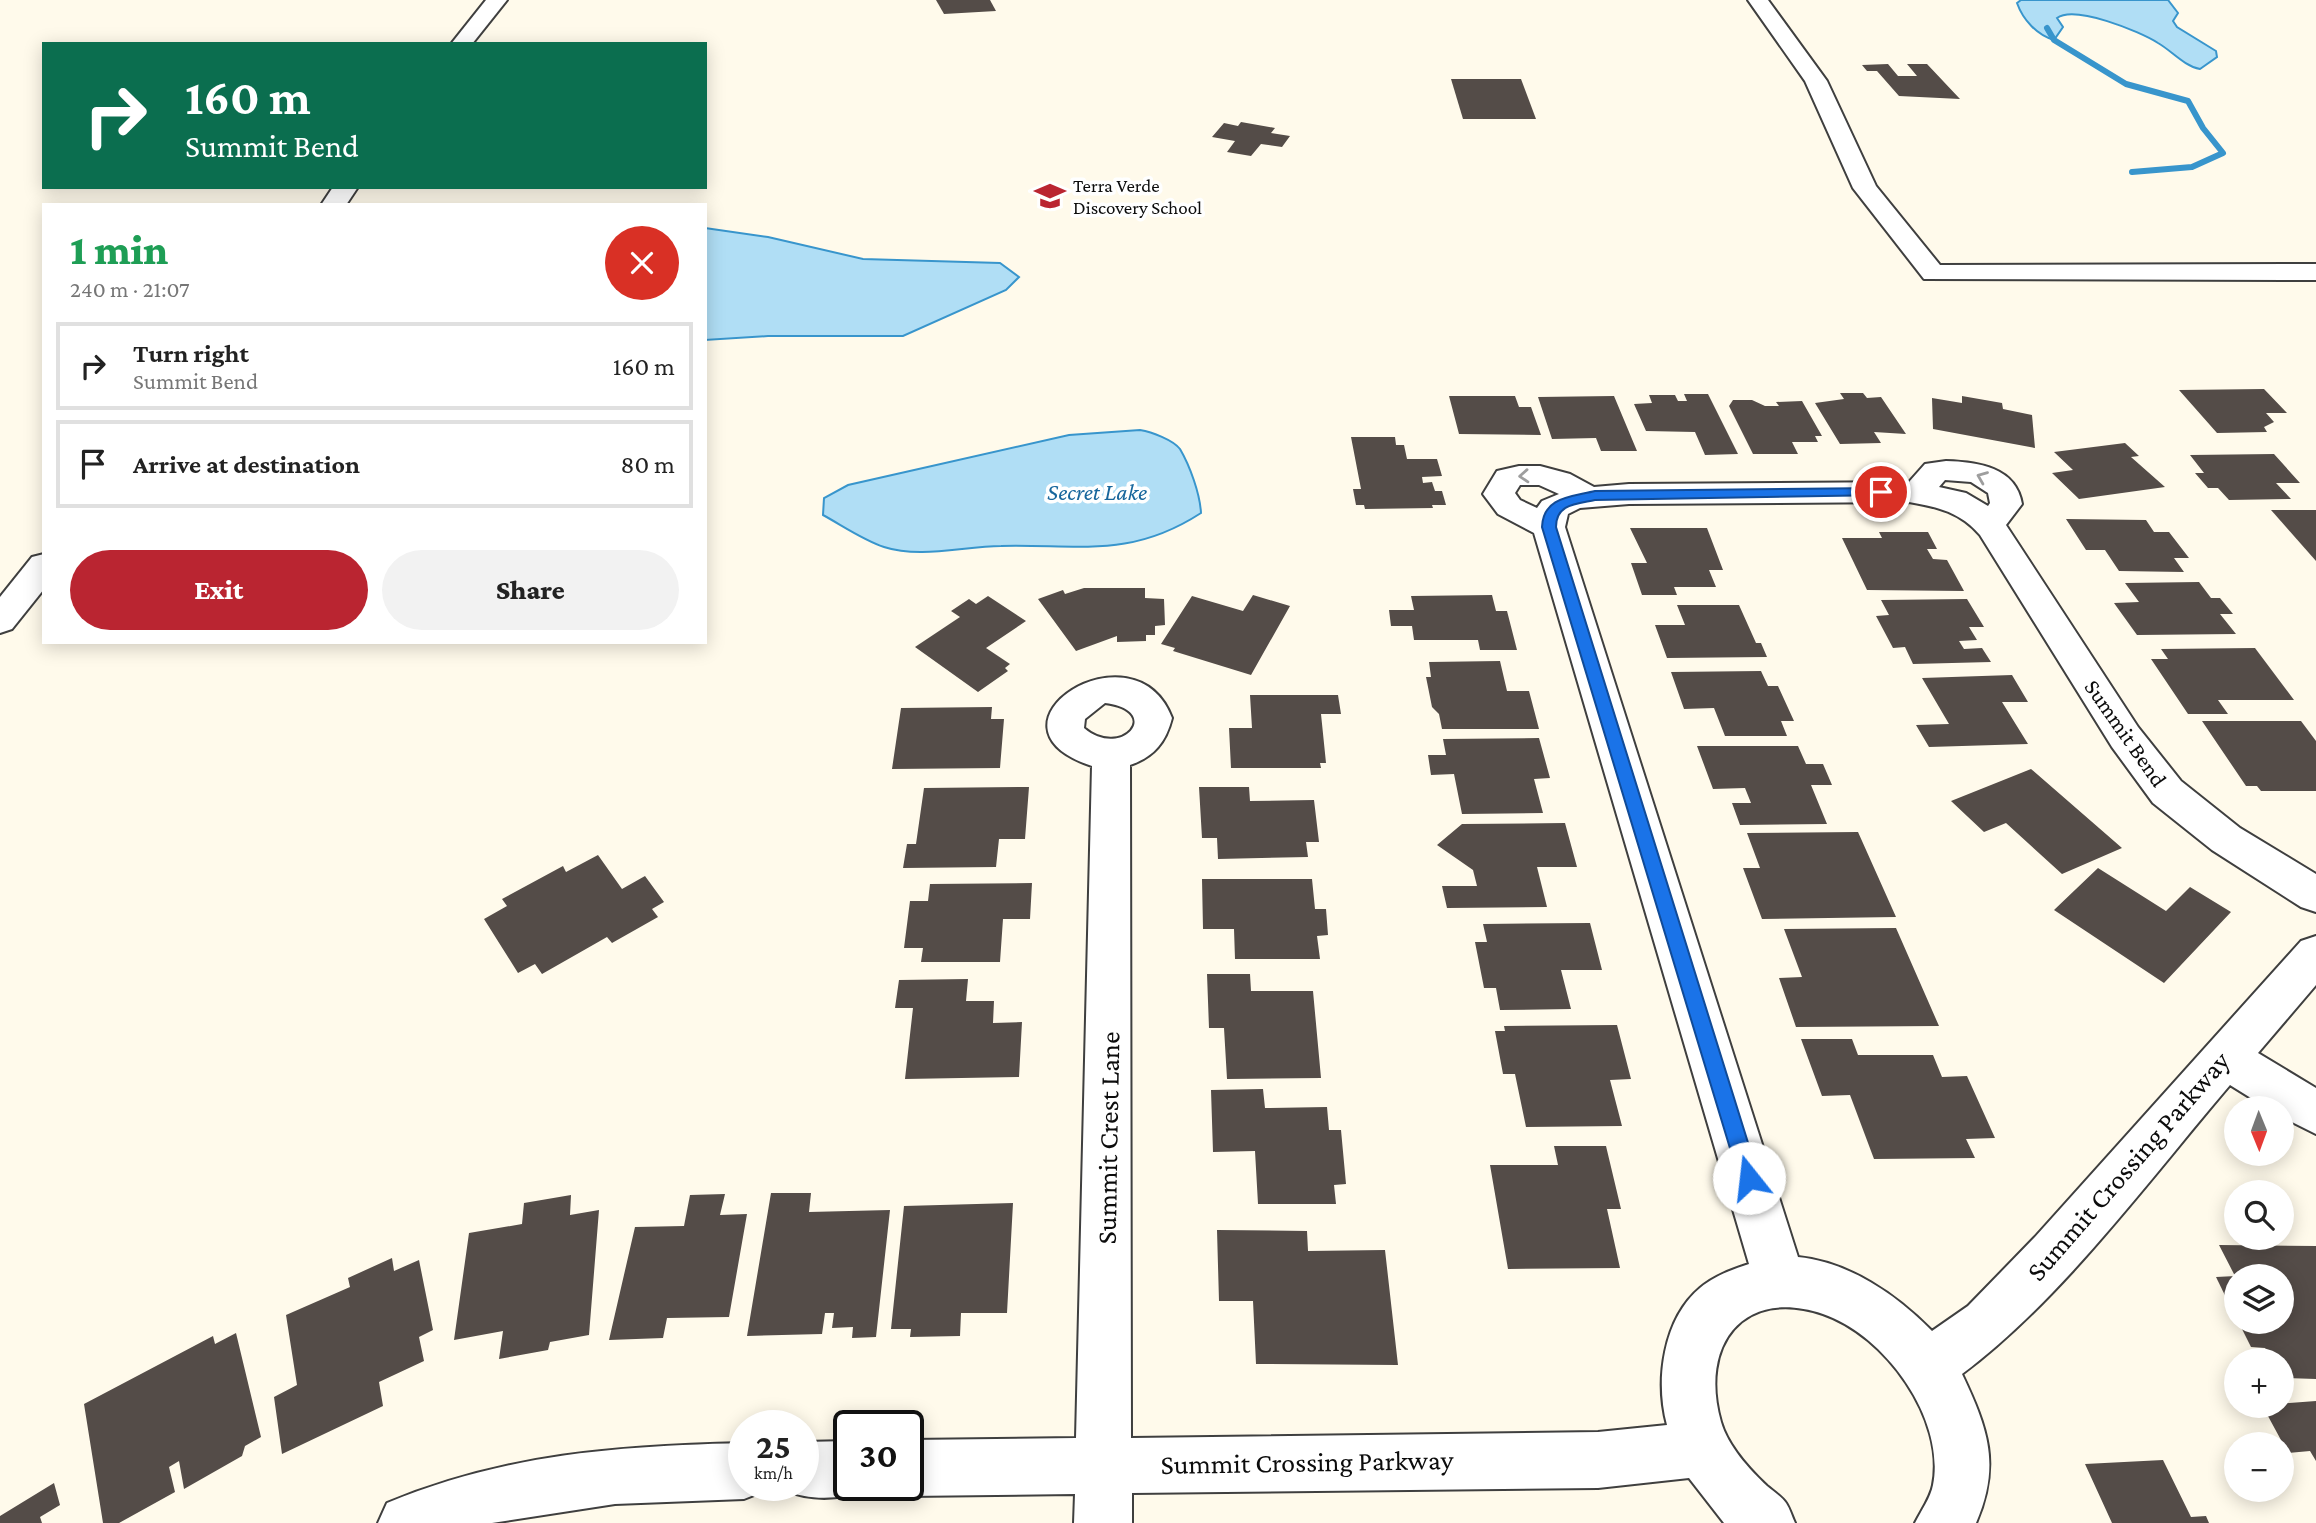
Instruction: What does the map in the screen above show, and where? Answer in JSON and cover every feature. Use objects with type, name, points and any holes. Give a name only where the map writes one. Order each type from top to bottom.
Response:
[{"type":"street","points":[[463,42],[497,0]]},
{"type":"street","points":[[1758,0],[1816,81],[1865,188],[1933,272],[2316,272]]},
{"type":"street","points":[[334,203],[344,189]]},
{"type":"street","points":[[1587,497],[1562,481],[1545,476],[1519,474],[1508,478],[1499,494],[1508,507],[1549,527],[1718,1072],[1780,1284]]},
{"type":"street","name":"Summit Bend","points":[[1549,527],[1553,508],[1587,497],[1629,494],[1920,493],[1955,500],[1986,522],[2125,737],[2167,792],[2226,839],[2316,895]]},
{"type":"street","points":[[0,621],[42,568]]},
{"type":"street","name":"Summit Crest Lane","points":[[1103,1523],[1111,754]]},
{"type":"street","name":"Summit Crossing Parkway","points":[[1929,1366],[1986,1324],[2053,1254],[2316,954]]},
{"type":"street","points":[[2224,1058],[2316,1113]]},
{"type":"street","points":[[1766,1523],[1722,1479],[1704,1449],[1687,1394],[1688,1363],[1696,1334],[1714,1310],[1734,1294],[1760,1286],[1780,1284],[1826,1290],[1854,1301],[1884,1320],[1910,1343],[1929,1366],[1948,1397],[1961,1437],[1963,1471],[1958,1497],[1944,1523]]},
{"type":"street","name":"Summit Crossing Parkway","points":[[924,1468],[1598,1460],[1704,1449]]},
{"type":"street","points":[[407,1523],[454,1503],[564,1479],[634,1473],[728,1471]]},
{"type":"water","points":[[2021,0],[2168,0],[2178,13],[2173,21],[2177,27],[2216,51],[2217,57],[2200,69],[2183,62],[2158,43],[2137,32],[2107,21],[2078,15],[2057,18],[2063,27],[2054,40],[2036,31],[2027,21],[2017,3]]},
{"type":"water","points":[[707,228],[768,237],[863,259],[1000,263],[1019,277],[1006,290],[903,336],[768,336],[707,340]]},
{"type":"water","name":"Secret Lake","points":[[1140,430],[1162,437],[1180,449],[1194,480],[1201,513],[1175,528],[1151,537],[1104,546],[1001,546],[913,552],[876,544],[823,515],[824,498],[848,485],[1069,435]]},
{"type":"building","points":[[936,0],[990,0],[996,11],[944,14]]},
{"type":"building","points":[[1888,64],[1898,76],[1917,76],[1907,64],[1927,64],[1960,99],[1899,96],[1877,71],[1867,71],[1862,65]]},
{"type":"building","points":[[1451,79],[1521,79],[1536,119],[1463,119]]},
{"type":"building","points":[[1241,122],[1275,128],[1271,133],[1290,136],[1282,147],[1261,144],[1251,156],[1227,152],[1235,141],[1212,137],[1224,123],[1238,126]]},
{"type":"building","points":[[2264,389],[2287,413],[2266,413],[2274,422],[2264,427],[2267,432],[2217,433],[2179,390]]},
{"type":"building","points":[[1840,393],[1863,393],[1867,398],[1881,397],[1906,434],[1874,432],[1881,443],[1840,444],[1815,403],[1844,399]]},
{"type":"building","points":[[1684,394],[1708,394],[1738,454],[1705,455],[1695,432],[1646,431],[1634,404],[1652,403],[1649,395],[1675,395],[1678,401],[1687,401]]},
{"type":"building","points":[[1449,396],[1515,396],[1519,407],[1531,407],[1541,435],[1459,434]]},
{"type":"building","points":[[1614,396],[1637,451],[1601,451],[1596,438],[1552,439],[1538,397]]},
{"type":"building","points":[[1962,396],[2002,403],[2003,409],[2032,415],[2035,448],[1933,429],[1932,398],[1962,403]]},
{"type":"building","points":[[1733,400],[1752,400],[1765,406],[1779,406],[1776,402],[1802,401],[1822,436],[1815,436],[1818,442],[1792,442],[1798,454],[1753,454],[1729,406]]},
{"type":"building","points":[[1351,437],[1395,437],[1396,445],[1404,445],[1407,459],[1437,459],[1442,476],[1422,477],[1423,483],[1432,482],[1435,491],[1442,491],[1446,505],[1432,505],[1433,508],[1365,509],[1364,505],[1356,505],[1353,489],[1361,489]]},
{"type":"building","points":[[2125,443],[2139,456],[2131,457],[2165,487],[2079,499],[2052,473],[2073,470],[2054,452]]},
{"type":"building","points":[[2274,454],[2300,483],[2276,483],[2291,499],[2229,500],[2218,488],[2208,488],[2195,473],[2204,473],[2190,455]]},
{"type":"building","points":[[2271,510],[2316,510],[2316,561]]},
{"type":"building","points":[[2066,519],[2146,520],[2154,532],[2169,532],[2189,558],[2174,558],[2184,572],[2119,571],[2105,550],[2086,550]]},
{"type":"building","points":[[1630,528],[1707,528],[1723,570],[1709,570],[1716,587],[1674,587],[1677,595],[1642,595],[1631,563],[1647,563]]},
{"type":"building","points":[[1879,532],[1928,532],[1937,549],[1927,549],[1933,559],[1947,560],[1964,591],[1867,590],[1842,538],[1882,538]]},
{"type":"building","points":[[2199,582],[2211,598],[2220,598],[2233,614],[2220,614],[2236,634],[2137,635],[2114,603],[2139,602],[2125,583]]},
{"type":"building","points":[[1084,588],[1145,588],[1145,598],[1164,599],[1165,625],[1155,626],[1155,635],[1146,635],[1146,641],[1117,642],[1117,636],[1076,651],[1038,599],[1063,590],[1065,594]]},
{"type":"building","points":[[1253,595],[1290,606],[1251,675],[1173,651],[1175,648],[1161,644],[1192,596],[1243,611]]},
{"type":"building","points":[[1492,595],[1496,611],[1507,611],[1517,650],[1480,650],[1478,640],[1414,640],[1412,626],[1391,626],[1389,610],[1414,610],[1411,596]]},
{"type":"building","points":[[988,596],[1026,621],[986,648],[1010,664],[1005,668],[1008,671],[978,692],[915,647],[960,617],[951,611],[969,599],[976,604]]},
{"type":"building","points":[[1967,599],[1984,627],[1969,627],[1977,640],[1959,641],[1964,649],[1982,648],[1991,662],[1913,664],[1905,647],[1893,648],[1876,616],[1889,615],[1881,600]]},
{"type":"building","points":[[1677,605],[1739,605],[1756,643],[1761,643],[1767,657],[1667,658],[1655,625],[1685,625]]},
{"type":"building","points":[[2255,648],[2294,700],[2218,700],[2228,714],[2188,714],[2151,659],[2168,659],[2161,649]]},
{"type":"building","points":[[1500,661],[1507,691],[1529,691],[1539,729],[1442,729],[1439,714],[1432,707],[1426,677],[1431,677],[1429,662]]},
{"type":"building","points":[[1761,671],[1768,686],[1778,686],[1794,721],[1781,721],[1787,736],[1725,736],[1714,708],[1684,709],[1671,672]]},
{"type":"building","points":[[2012,675],[2028,702],[2002,702],[2028,744],[1929,747],[1916,725],[1949,724],[1922,678]]},
{"type":"building","points":[[1250,695],[1338,695],[1341,714],[1321,714],[1326,763],[1320,763],[1321,768],[1231,768],[1229,728],[1252,728]]},
{"type":"building","points":[[992,707],[991,719],[1004,719],[1000,768],[892,769],[901,708]]},
{"type":"building","points":[[2202,721],[2301,721],[2316,741],[2316,791],[2261,791],[2257,786],[2246,786]]},
{"type":"building","points":[[1539,738],[1550,778],[1534,779],[1543,813],[1462,814],[1454,774],[1431,775],[1428,755],[1446,755],[1443,739]]},
{"type":"building","points":[[1697,746],[1798,746],[1806,764],[1823,764],[1832,785],[1811,785],[1827,824],[1740,825],[1732,803],[1751,803],[1745,788],[1713,789]]},
{"type":"building","points":[[2031,769],[2122,848],[2062,874],[2006,823],[1984,832],[1951,801]]},
{"type":"building","points":[[1029,787],[1025,839],[999,839],[996,867],[903,868],[907,844],[916,844],[924,788]]},
{"type":"building","points":[[1199,787],[1249,787],[1250,801],[1314,800],[1319,842],[1306,842],[1308,857],[1218,859],[1217,838],[1202,838]]},
{"type":"building","points":[[1565,823],[1577,867],[1537,867],[1547,907],[1447,908],[1442,886],[1477,886],[1473,870],[1437,845],[1462,824]]},
{"type":"building","points":[[1858,832],[1896,917],[1762,919],[1743,868],[1760,868],[1747,833]]},
{"type":"building","points":[[598,855],[622,889],[645,876],[664,902],[652,909],[658,917],[612,943],[607,937],[542,974],[535,964],[518,973],[484,919],[507,906],[502,899],[563,866],[566,872]]},
{"type":"building","points":[[2098,868],[2166,911],[2190,887],[2231,912],[2164,983],[2054,910]]},
{"type":"building","points":[[1202,879],[1312,879],[1315,909],[1326,909],[1328,935],[1317,936],[1320,959],[1235,959],[1234,929],[1203,929]]},
{"type":"building","points":[[1032,883],[1030,919],[1003,919],[1000,962],[921,962],[923,948],[904,948],[910,901],[928,901],[930,884]]},
{"type":"building","points":[[1590,923],[1602,970],[1561,970],[1571,1009],[1500,1010],[1496,988],[1484,988],[1475,942],[1487,942],[1483,924]]},
{"type":"building","points":[[1896,928],[1939,1026],[1796,1027],[1779,978],[1802,977],[1784,929]]},
{"type":"building","points":[[1207,974],[1250,974],[1251,991],[1313,991],[1321,1078],[1227,1079],[1224,1028],[1209,1028]]},
{"type":"building","points":[[968,979],[966,1001],[994,1001],[993,1023],[1022,1022],[1019,1077],[905,1079],[913,1008],[895,1008],[899,980]]},
{"type":"building","points":[[1617,1025],[1631,1079],[1610,1080],[1622,1126],[1526,1127],[1515,1074],[1503,1074],[1495,1031],[1505,1031],[1504,1026]]},
{"type":"building","points":[[1801,1039],[1852,1039],[1858,1055],[1933,1055],[1942,1077],[1967,1076],[1995,1138],[1966,1139],[1975,1158],[1874,1159],[1850,1095],[1822,1096]]},
{"type":"building","points":[[1263,1089],[1265,1108],[1327,1107],[1329,1130],[1341,1130],[1346,1184],[1334,1185],[1336,1204],[1258,1204],[1255,1151],[1213,1152],[1211,1090]]},
{"type":"building","points":[[1554,1146],[1606,1146],[1621,1209],[1607,1209],[1620,1268],[1508,1269],[1490,1165],[1558,1165]]},
{"type":"building","points":[[771,1193],[811,1193],[809,1212],[890,1210],[876,1337],[852,1338],[853,1327],[832,1328],[834,1313],[825,1313],[822,1334],[747,1336]]},
{"type":"building","points":[[725,1194],[720,1215],[747,1214],[729,1317],[667,1318],[663,1338],[609,1340],[635,1227],[684,1226],[690,1195]]},
{"type":"building","points":[[571,1195],[570,1215],[599,1210],[589,1335],[550,1342],[548,1350],[499,1359],[503,1331],[454,1340],[469,1233],[522,1224],[524,1203]]},
{"type":"building","points":[[1013,1203],[1007,1313],[961,1313],[960,1336],[910,1337],[911,1329],[891,1329],[904,1206]]},
{"type":"building","points":[[1217,1230],[1307,1231],[1308,1251],[1385,1250],[1398,1365],[1256,1364],[1253,1301],[1219,1301]]},
{"type":"building","points":[[2219,1245],[2224,1245],[2224,1250],[2294,1250],[2294,1246],[2316,1246],[2316,1379],[2294,1378],[2294,1348],[2251,1347],[2244,1334],[2294,1334],[2294,1264],[2229,1264]]},
{"type":"building","points":[[392,1258],[394,1271],[419,1260],[433,1330],[419,1337],[424,1361],[379,1382],[383,1406],[282,1454],[274,1397],[297,1385],[286,1315],[350,1287],[348,1278]]},
{"type":"building","points":[[2216,1277],[2224,1277],[2224,1293]]},
{"type":"building","points":[[236,1333],[261,1437],[245,1446],[242,1456],[184,1489],[179,1461],[169,1467],[175,1492],[119,1523],[103,1523],[84,1404],[213,1336],[215,1344]]},
{"type":"building","points":[[2316,1401],[2316,1461],[2310,1451],[2294,1452],[2294,1432],[2277,1432],[2269,1418],[2294,1418],[2294,1403]]},
{"type":"building","points":[[2163,1460],[2191,1517],[2206,1516],[2209,1523],[2112,1523],[2085,1464]]},
{"type":"building","points":[[54,1483],[60,1505],[40,1517],[42,1523],[0,1523],[0,1516]]},
{"type":"waterway","points":[[2047,28],[2054,40],[2126,84],[2188,101],[2203,128],[2223,153],[2192,167],[2132,172]]},
{"type":"place","name":"Terra Verde Discovery School","points":[[1050,196]]},
{"type":"route","points":[[1749,1178],[1549,527],[1549,517],[1553,508],[1561,504],[1595,495],[1881,492]]}]
